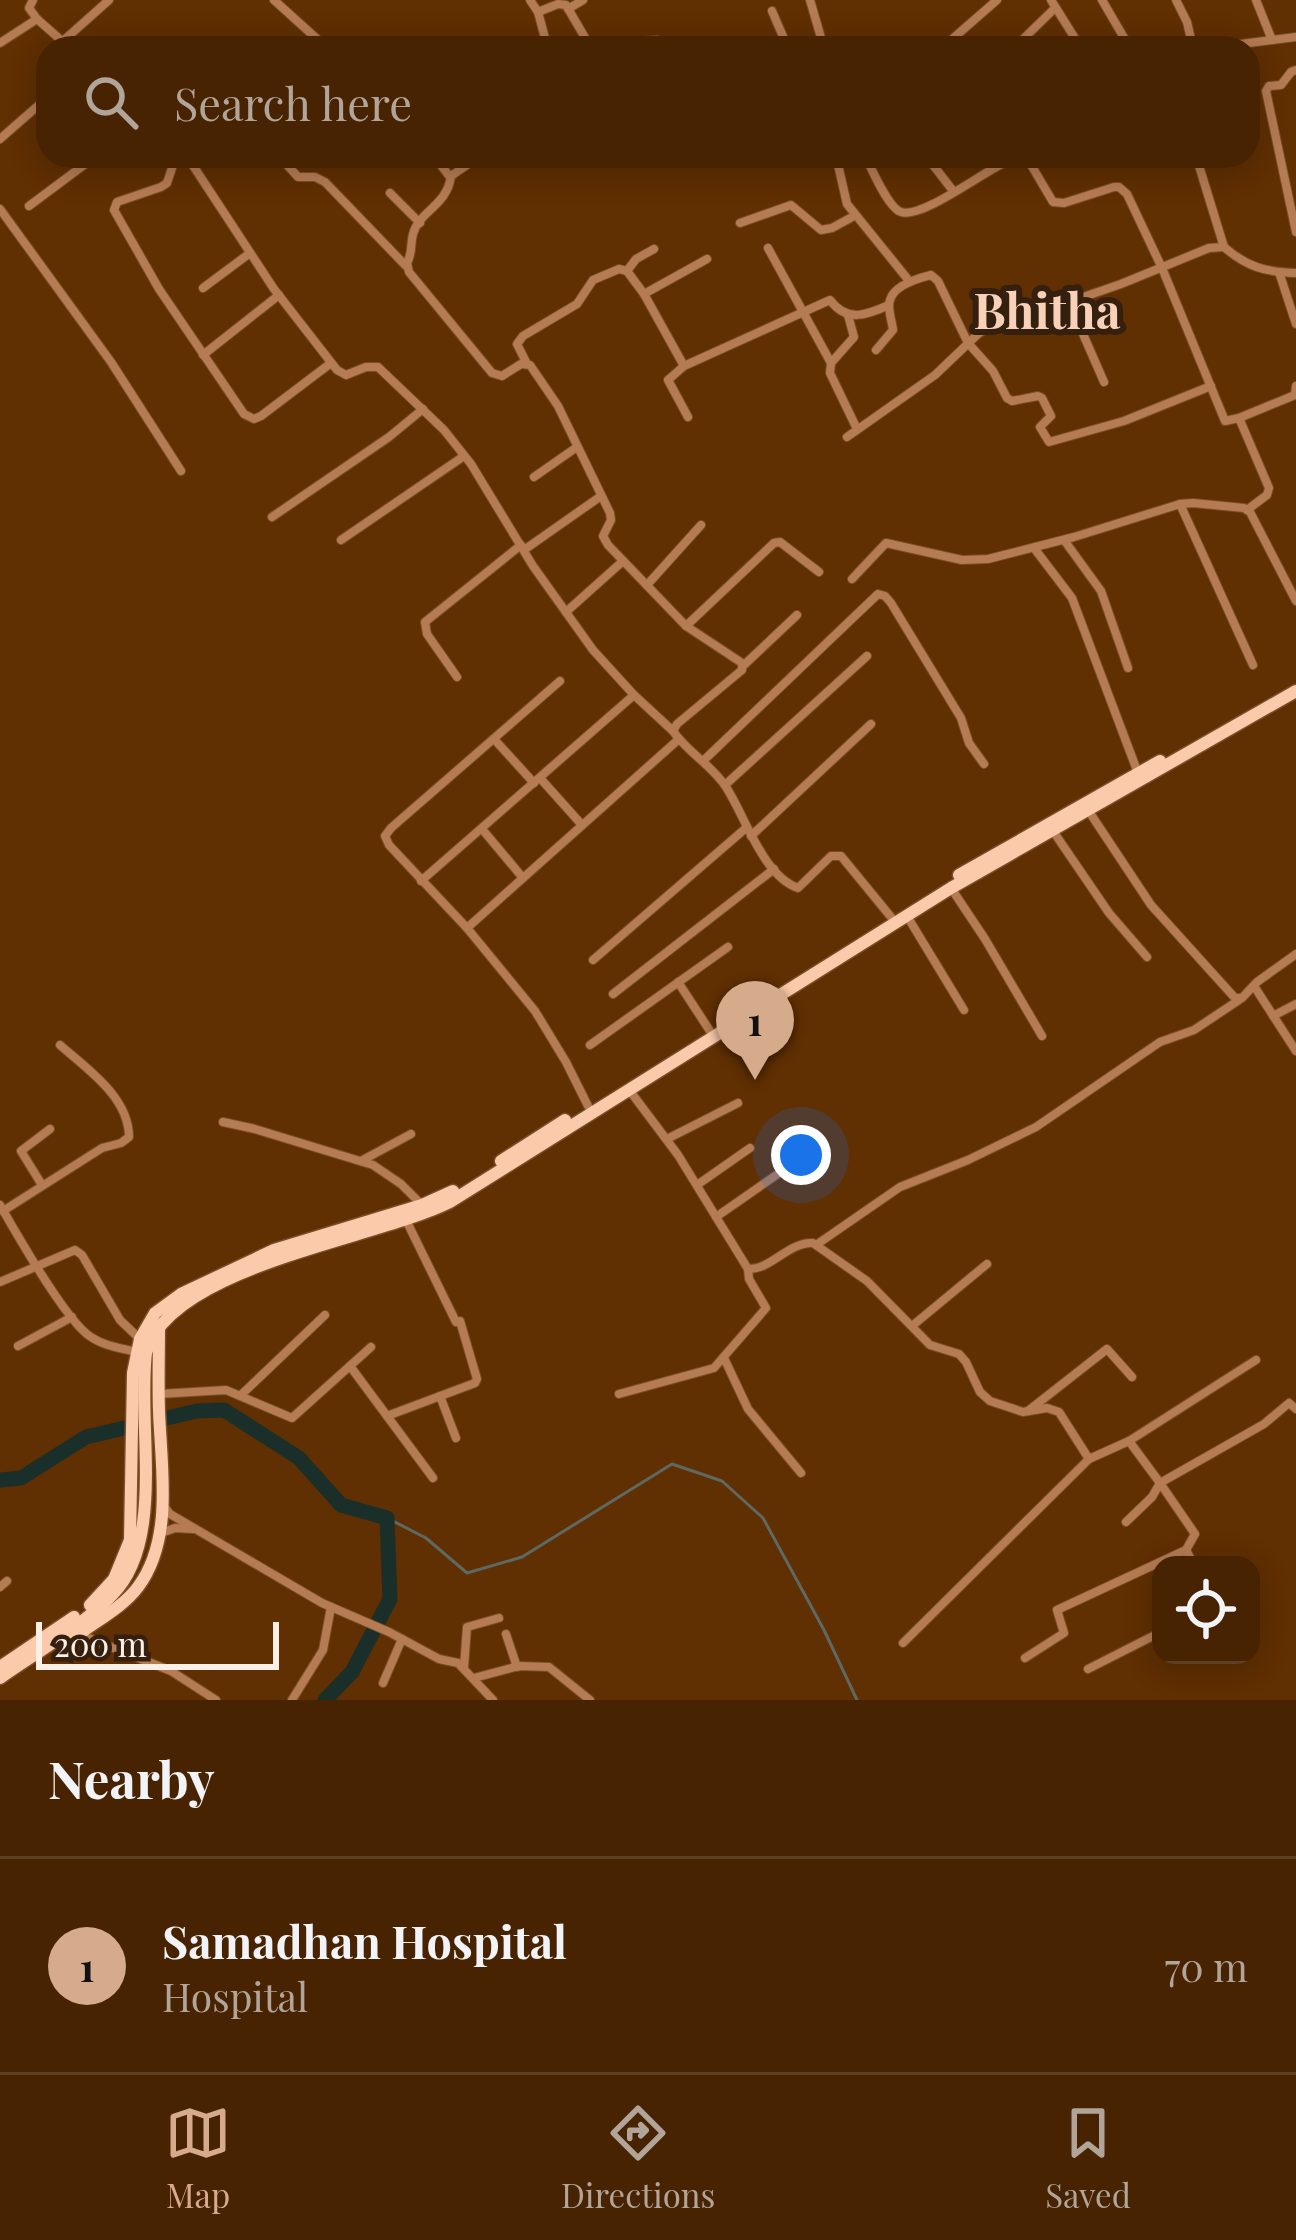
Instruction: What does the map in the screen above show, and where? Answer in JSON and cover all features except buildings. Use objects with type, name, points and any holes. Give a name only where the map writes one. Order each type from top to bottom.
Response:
[{"type":"main road","points":[[0,1678],[68,1631],[114,1579],[138,1503],[149,1398],[138,1346],[149,1321],[201,1284],[274,1250],[422,1205],[465,1184],[891,917],[1296,681]]},
{"type":"main road","points":[[0,1666],[126,1600],[154,1558],[162,1497],[146,1354],[167,1309],[288,1255],[433,1211],[1028,838],[1052,830],[1296,691]]},
{"type":"street","points":[[33,0],[29,8],[56,36]]},
{"type":"street","points":[[75,36],[109,0]]},
{"type":"street","points":[[274,0],[314,36]]},
{"type":"street","points":[[530,0],[546,36]]},
{"type":"street","points":[[568,9],[583,0]]},
{"type":"street","points":[[810,0],[822,36]]},
{"type":"street","points":[[956,36],[997,0]]},
{"type":"street","points":[[1102,0],[1123,36]]},
{"type":"street","points":[[1176,0],[1190,36]]},
{"type":"street","points":[[1256,0],[1272,40]]},
{"type":"street","points":[[538,12],[558,4],[568,9],[584,36]]},
{"type":"street","points":[[1025,36],[1053,4],[1073,36]]},
{"type":"street","points":[[772,11],[783,36]]},
{"type":"street","points":[[0,43],[37,20]]},
{"type":"street","points":[[1260,42],[1296,37]]},
{"type":"street","points":[[1296,70],[1281,85],[1266,91],[1296,232]]},
{"type":"street","points":[[0,139],[36,108]]},
{"type":"street","points":[[29,206],[80,168]]},
{"type":"street","points":[[169,168],[167,183],[161,188],[117,202],[114,210],[159,289],[244,414],[254,419],[331,362]]},
{"type":"street","points":[[195,168],[279,295],[331,362],[346,375],[378,367],[464,456],[592,650],[725,785],[774,869],[798,888],[831,856],[841,856],[891,917]]},
{"type":"street","points":[[290,168],[298,177],[325,182],[407,268],[492,373],[502,376],[526,362]]},
{"type":"street","points":[[441,168],[450,182]]},
{"type":"street","points":[[407,268],[414,231],[466,168]]},
{"type":"street","points":[[838,168],[843,195],[855,216],[910,282]]},
{"type":"street","points":[[872,168],[897,211],[916,211],[990,168]]},
{"type":"street","points":[[935,168],[954,192]]},
{"type":"street","points":[[1036,168],[1053,202],[1064,203],[1108,188],[1124,190],[1225,421],[1296,396],[1296,386]]},
{"type":"street","points":[[1200,168],[1224,247],[1260,270],[1296,272]]},
{"type":"street","points":[[390,194],[420,223]]},
{"type":"street","points":[[740,223],[791,205],[821,230],[855,216]]},
{"type":"street","points":[[0,209],[111,362],[181,471]]},
{"type":"street","points":[[847,437],[935,375],[978,334],[1004,319],[1069,302],[1209,248],[1224,247]]},
{"type":"street","points":[[769,248],[831,363],[830,373],[857,429]]},
{"type":"street","points":[[627,271],[636,259],[654,249]]},
{"type":"street","points":[[203,288],[250,253]]},
{"type":"street","points":[[644,294],[707,259]]},
{"type":"street","points":[[684,366],[644,294],[627,271],[619,269],[599,276],[577,304],[517,344],[558,406],[610,513],[603,536],[686,626],[744,665]]},
{"type":"street","points":[[1279,272],[1296,324]]},
{"type":"street","points":[[876,350],[892,330],[890,299],[897,289],[927,274],[935,277],[968,343],[1010,400],[1042,398],[1051,416],[1040,427],[1049,442],[1124,421],[1211,386]]},
{"type":"street","points":[[202,355],[279,295]]},
{"type":"street","points":[[688,417],[668,380],[684,366],[830,300],[848,315],[865,315],[889,304]]},
{"type":"street","points":[[1069,302],[1104,382]]},
{"type":"street","points":[[831,363],[854,337],[848,315]]},
{"type":"street","points":[[272,517],[423,410]]},
{"type":"street","points":[[1239,418],[1269,488],[1247,510]]},
{"type":"street","points":[[534,477],[578,447]]},
{"type":"street","points":[[341,540],[464,456]]},
{"type":"street","points":[[458,677],[427,634],[425,622],[522,547],[601,496]]},
{"type":"street","points":[[852,579],[886,543],[962,560],[988,559],[1193,503],[1247,510],[1296,602]]},
{"type":"street","points":[[1180,504],[1253,665]]},
{"type":"street","points":[[647,586],[701,525]]},
{"type":"street","points":[[1064,540],[1101,590],[1128,668]]},
{"type":"street","points":[[686,626],[774,543],[780,542],[819,572]]},
{"type":"street","points":[[1033,547],[1072,598],[1138,773]]},
{"type":"street","points":[[566,612],[622,560]]},
{"type":"street","points":[[703,761],[878,593],[891,603],[961,718],[983,764]]},
{"type":"street","points":[[466,928],[582,825],[676,735],[677,724],[732,680],[797,615]]},
{"type":"street","points":[[725,785],[867,656]]},
{"type":"street","points":[[560,682],[386,832],[386,841],[543,1022],[587,1106]]},
{"type":"street","points":[[422,881],[634,695]]},
{"type":"street","points":[[592,960],[749,832],[871,724]]},
{"type":"street","points":[[494,740],[582,825]]},
{"type":"street","points":[[1088,810],[1151,905],[1239,1000]]},
{"type":"street","points":[[482,829],[523,878]]},
{"type":"street","points":[[1052,830],[1109,913],[1147,957]]},
{"type":"street","points":[[613,994],[774,869]]},
{"type":"street","points":[[951,888],[1042,1036]]},
{"type":"street","points":[[907,916],[964,1010]]},
{"type":"street","points":[[590,1045],[728,947]]},
{"type":"street","points":[[816,1245],[900,1187],[1036,1127],[1160,1042],[1194,1030],[1296,954]]},
{"type":"street","points":[[678,982],[710,1031]]},
{"type":"street","points":[[1254,986],[1296,1051]]},
{"type":"street","points":[[1273,1016],[1296,1004]]},
{"type":"street","points":[[60,1045],[112,1094],[129,1137],[2,1208],[72,1317],[92,1338],[138,1346]]},
{"type":"street","points":[[619,1394],[712,1370],[766,1308],[697,1185],[629,1090]]},
{"type":"street","points":[[667,1139],[738,1103]]},
{"type":"street","points":[[223,1122],[362,1161],[383,1170],[422,1205]]},
{"type":"street","points":[[42,1185],[21,1151],[50,1129]]},
{"type":"street","points":[[362,1161],[411,1134]]},
{"type":"street","points":[[697,1185],[750,1148]]},
{"type":"street","points":[[716,1217],[785,1169]]},
{"type":"street","points":[[387,1416],[477,1379],[458,1322],[406,1220]]},
{"type":"street","points":[[748,1269],[758,1269],[802,1243],[816,1245],[863,1277],[932,1346],[962,1358],[990,1401],[1027,1412],[1048,1408],[1059,1412],[1089,1459]]},
{"type":"street","points":[[0,1282],[71,1250],[79,1251],[138,1346]]},
{"type":"street","points":[[912,1327],[987,1264]]},
{"type":"street","points":[[241,1395],[326,1315]]},
{"type":"street","points":[[18,1346],[72,1317]]},
{"type":"street","points":[[149,1398],[226,1390],[292,1418],[370,1347]]},
{"type":"street","points":[[1027,1412],[1107,1349],[1132,1377]]},
{"type":"street","points":[[724,1357],[748,1409],[801,1473]]},
{"type":"street","points":[[903,1643],[1089,1459],[1129,1441],[1256,1360]]},
{"type":"street","points":[[350,1366],[433,1478]]},
{"type":"street","points":[[440,1396],[456,1438]]},
{"type":"street","points":[[1126,1522],[1160,1483],[1264,1424],[1289,1403],[1296,1409]]},
{"type":"street","points":[[1025,1658],[1064,1634],[1058,1610],[1186,1550],[1196,1534],[1129,1441]]},
{"type":"street","points":[[162,1497],[170,1514],[331,1607],[439,1659],[458,1663],[493,1700]]},
{"type":"street","points":[[159,1536],[167,1529],[194,1529]]},
{"type":"street","points":[[1186,1550],[1189,1556]]},
{"type":"street","points":[[292,1700],[323,1650],[331,1607]]},
{"type":"street","points":[[464,1668],[466,1627],[499,1618]]},
{"type":"street","points":[[68,1631],[171,1671],[216,1700]]},
{"type":"street","points":[[506,1634],[517,1667]]},
{"type":"street","points":[[1088,1669],[1152,1636]]},
{"type":"street","points":[[383,1683],[402,1639]]},
{"type":"street","points":[[474,1678],[517,1667],[552,1668],[590,1700]]},
{"type":"waterway","points":[[0,1480],[21,1478],[86,1437],[197,1411],[224,1410],[299,1458],[341,1505],[387,1518],[390,1599],[352,1672],[325,1700]]},
{"type":"waterway","points":[[387,1518],[426,1538],[467,1573],[522,1557],[672,1464],[722,1481],[763,1518],[857,1700]]},
{"type":"place","name":"Samadhan Hospital","points":[[755,1080]]},
{"type":"district","name":"Bhitha","points":[[1047,312]]}]
